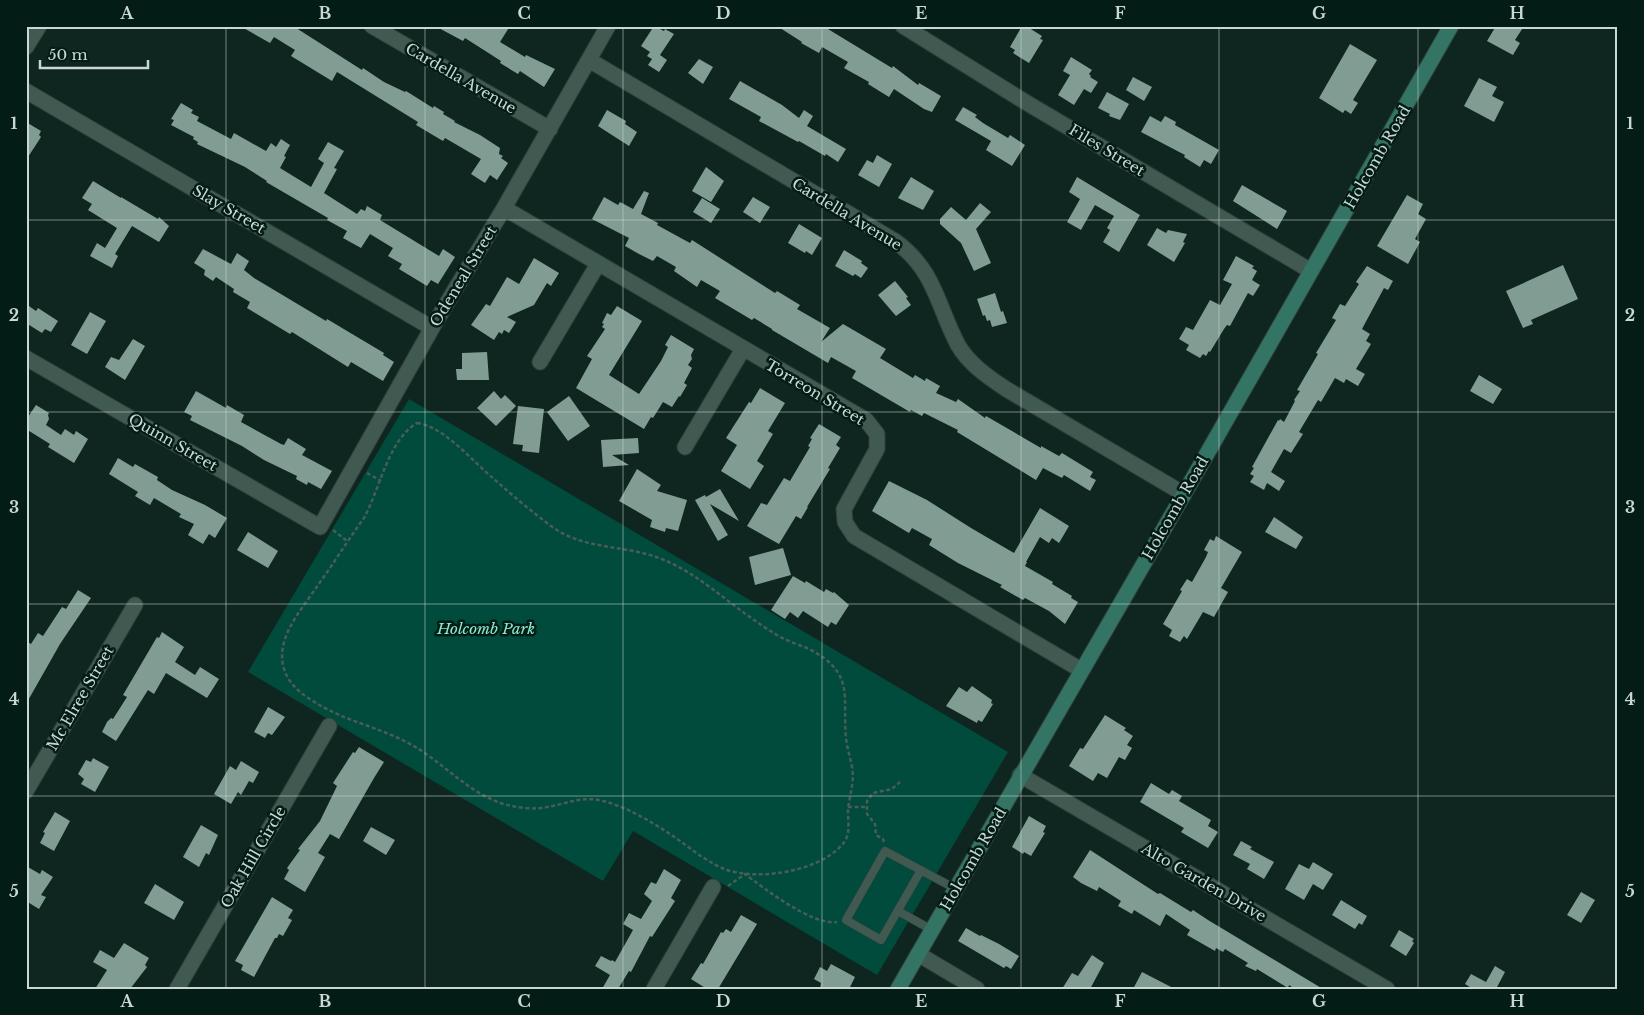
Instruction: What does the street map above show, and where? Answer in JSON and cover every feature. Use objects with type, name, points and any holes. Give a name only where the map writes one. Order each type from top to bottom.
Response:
[{"type":"street","points":[[26,48],[38,26]]},
{"type":"street","name":"Cardella Avenue","points":[[372,26],[550,129]]},
{"type":"street","name":"Odeneal Street","points":[[320,527],[432,328],[504,208],[608,26]]},
{"type":"street","name":"Files Street","points":[[903,26],[1027,103],[1311,271]]},
{"type":"street","name":"Holcomb Road","points":[[898,989],[1184,494],[1451,26]]},
{"type":"street","name":"Cardella Avenue","points":[[589,60],[895,241],[910,252],[928,277],[959,346],[978,369],[1006,389],[1184,494]]},
{"type":"street","name":"Slay Street","points":[[26,90],[432,328]]},
{"type":"street","name":"Torreon Street","points":[[504,208],[866,420],[877,434],[877,449],[844,509],[845,522],[854,536],[1081,670]]},
{"type":"street","points":[[540,362],[598,264]]},
{"type":"street","points":[[685,447],[743,349]]},
{"type":"street","name":"Quinn Street","points":[[26,358],[320,527]]},
{"type":"street","name":"Mc Elree Street","points":[[26,791],[135,605]]},
{"type":"street","name":"Oak Hill Circle","points":[[177,989],[329,726]]},
{"type":"street","name":"Alto Garden Drive","points":[[1020,775],[1387,989]]},
{"type":"street","points":[[654,989],[719,889]]},
{"type":"street","points":[[918,954],[977,989]]},
{"type":"lane","points":[[921,870],[881,940],[846,920],[885,851],[921,870],[956,889]]},
{"type":"lane","points":[[898,911],[932,930]]},
{"type":"path","points":[[417,423],[425,424],[436,429],[494,480],[554,528],[580,541],[643,552],[679,567],[777,635],[810,650],[834,668],[845,687],[846,738],[854,777],[848,807],[847,836],[840,848],[818,861],[788,872],[762,875],[734,873],[709,862],[657,826],[602,800],[581,798],[543,808],[507,806],[467,785],[434,759],[404,740],[321,707],[296,688],[288,679],[283,667],[282,656],[289,629],[364,518],[372,504],[396,444],[410,427],[417,423]]},
{"type":"path","points":[[320,712],[321,707]]},
{"type":"path","points":[[885,851],[883,839],[876,835],[876,824],[867,814],[867,801],[873,793],[892,789],[900,782]]},
{"type":"path","points":[[848,807],[866,807]]},
{"type":"path","points":[[719,889],[745,874]]},
{"type":"path","points":[[745,874],[788,904],[818,921],[834,923],[846,920]]},
{"type":"green space","name":"Holcomb Park","points":[[409,399],[1008,752],[877,975],[633,831],[603,881],[248,672]]},
{"type":"building","points":[[240,26],[293,26],[362,70],[363,68],[384,82],[406,91],[433,108],[434,106],[444,112],[443,114],[454,122],[500,148],[499,154],[503,156],[501,158],[508,163],[497,180],[490,175],[485,183],[471,174],[481,159],[445,138],[443,141],[416,125],[418,122],[337,72],[332,81],[291,56],[295,50],[274,37],[270,43]]},
{"type":"building","points":[[435,26],[510,26],[500,42],[525,57],[526,55],[555,69],[544,87],[520,71],[518,74],[500,63],[501,61],[465,38],[463,41]]},
{"type":"building","points":[[654,26],[674,34],[660,55],[667,60],[659,72],[648,65],[652,59],[647,56],[650,52],[641,46]]},
{"type":"building","points":[[777,26],[823,26],[892,68],[893,66],[918,85],[919,83],[941,96],[932,112],[924,109],[894,89],[889,97],[868,84],[869,82],[844,68],[848,62],[822,47],[819,53]]},
{"type":"building","points":[[1022,26],[1026,26],[1042,36],[1040,39],[1043,40],[1029,63],[1013,53],[1015,50],[1010,47]]},
{"type":"building","points":[[1496,26],[1524,26],[1515,40],[1520,43],[1513,55],[1487,41]]},
{"type":"building","points":[[1350,44],[1377,60],[1353,100],[1358,103],[1351,114],[1345,110],[1343,113],[1319,98]]},
{"type":"building","points":[[1071,57],[1092,70],[1089,74],[1090,77],[1098,82],[1091,93],[1084,89],[1074,105],[1058,95],[1070,75],[1063,71]]},
{"type":"building","points":[[699,59],[713,67],[703,84],[688,73]]},
{"type":"building","points":[[1133,77],[1152,87],[1144,101],[1126,90]]},
{"type":"building","points":[[1479,78],[1497,87],[1492,96],[1504,102],[1494,122],[1464,106]]},
{"type":"building","points":[[740,81],[782,105],[799,118],[804,110],[813,116],[807,126],[846,149],[838,162],[826,154],[825,156],[759,121],[761,117],[729,99]]},
{"type":"building","points":[[1107,92],[1129,104],[1120,120],[1109,116],[1110,114],[1098,108]]},
{"type":"building","points":[[181,103],[193,110],[191,113],[199,117],[197,121],[231,139],[234,133],[266,151],[271,143],[276,147],[281,139],[290,145],[280,168],[311,187],[324,163],[318,159],[328,142],[344,151],[334,168],[337,169],[324,193],[357,214],[361,209],[365,211],[367,206],[382,215],[380,220],[439,256],[443,249],[455,257],[438,284],[431,280],[427,286],[399,269],[402,264],[388,256],[393,248],[370,234],[361,248],[343,238],[347,231],[327,220],[328,218],[266,182],[245,167],[197,144],[198,142],[193,139],[194,137],[171,125],[174,120],[171,119]]},
{"type":"building","points":[[963,107],[977,115],[975,117],[983,123],[1008,138],[1010,135],[1025,145],[1012,166],[986,150],[991,141],[955,120]]},
{"type":"building","points":[[607,110],[626,121],[625,124],[637,132],[629,146],[598,126]]},
{"type":"building","points":[[1150,116],[1161,122],[1165,116],[1176,122],[1175,125],[1219,150],[1211,164],[1204,160],[1200,167],[1184,157],[1185,155],[1141,132]]},
{"type":"building","points":[[26,122],[41,131],[39,135],[41,137],[26,160]]},
{"type":"building","points":[[877,155],[892,164],[879,187],[858,175],[867,160],[873,163]]},
{"type":"building","points":[[706,167],[724,181],[711,202],[692,191]]},
{"type":"building","points":[[911,177],[934,191],[923,210],[898,198]]},
{"type":"building","points":[[1077,177],[1140,215],[1119,252],[1103,242],[1110,230],[1107,228],[1114,216],[1095,205],[1081,230],[1067,222],[1080,199],[1069,192]]},
{"type":"building","points":[[93,181],[158,219],[159,217],[169,226],[159,242],[132,226],[115,254],[118,256],[112,268],[90,256],[97,243],[105,248],[117,228],[88,210],[92,204],[82,198]]},
{"type":"building","points":[[1242,185],[1287,211],[1277,229],[1233,201]]},
{"type":"building","points":[[644,191],[649,193],[641,214],[690,243],[692,240],[775,293],[777,291],[800,305],[797,309],[830,328],[821,342],[843,324],[886,349],[880,358],[913,378],[915,375],[925,381],[926,378],[940,386],[936,393],[956,402],[958,399],[985,418],[986,416],[1041,448],[1041,446],[1059,456],[1062,453],[1093,472],[1090,477],[1096,480],[1090,491],[1064,475],[1062,478],[1043,468],[1036,480],[957,432],[958,430],[924,413],[922,416],[911,410],[910,412],[852,378],[856,371],[831,357],[828,363],[754,318],[752,320],[715,298],[720,291],[701,280],[697,287],[674,271],[676,267],[657,256],[653,261],[625,246],[629,238],[592,219],[604,197],[618,205],[620,202],[633,209]]},
{"type":"building","points":[[1407,195],[1423,204],[1418,214],[1426,219],[1415,239],[1420,242],[1408,264],[1377,246]]},
{"type":"building","points":[[753,197],[770,207],[760,223],[743,212]]},
{"type":"building","points":[[702,198],[720,209],[711,223],[693,212]]},
{"type":"building","points":[[980,203],[991,212],[976,229],[991,263],[974,271],[961,243],[940,224],[940,219],[951,207],[966,220]]},
{"type":"building","points":[[799,224],[822,238],[812,255],[788,243]]},
{"type":"building","points":[[1157,228],[1166,233],[1168,230],[1187,234],[1183,242],[1185,243],[1174,262],[1147,245]]},
{"type":"building","points":[[203,249],[231,264],[237,253],[249,261],[244,270],[254,278],[384,353],[383,355],[394,362],[383,381],[351,362],[348,367],[292,332],[290,334],[247,308],[250,302],[233,292],[234,289],[216,277],[213,281],[204,275],[205,270],[194,263]]},
{"type":"building","points":[[844,250],[862,261],[861,263],[868,268],[861,278],[855,274],[853,276],[835,266]]},
{"type":"building","points":[[1236,256],[1254,266],[1252,268],[1257,271],[1252,280],[1260,285],[1253,296],[1248,293],[1230,326],[1227,325],[1210,352],[1206,356],[1203,354],[1200,358],[1186,350],[1189,345],[1179,339],[1186,327],[1193,330],[1210,300],[1220,305],[1232,284],[1223,280]]},
{"type":"building","points":[[534,258],[559,273],[551,286],[547,283],[534,305],[507,317],[516,322],[509,333],[504,330],[502,334],[499,332],[494,340],[471,325],[486,304],[490,306],[507,277],[519,284]]},
{"type":"building","points":[[1563,265],[1578,299],[1531,320],[1533,324],[1523,328],[1506,291]]},
{"type":"building","points":[[1367,266],[1393,281],[1388,290],[1384,288],[1362,329],[1370,334],[1366,341],[1371,344],[1356,369],[1365,374],[1358,386],[1346,379],[1344,383],[1335,378],[1321,402],[1318,400],[1299,432],[1303,434],[1291,453],[1284,449],[1271,472],[1285,481],[1279,491],[1267,483],[1264,490],[1250,482],[1254,476],[1250,474],[1254,468],[1252,467],[1278,420],[1280,419],[1284,422],[1300,391],[1297,390],[1336,320],[1332,318],[1340,304],[1345,306],[1359,284],[1356,282]]},
{"type":"building","points":[[895,281],[908,297],[906,298],[911,305],[896,316],[878,295]]},
{"type":"building","points":[[995,293],[1007,323],[992,327],[990,320],[987,321],[985,315],[983,316],[977,299]]},
{"type":"building","points":[[26,304],[36,311],[38,308],[58,321],[51,332],[45,329],[42,333],[26,323]]},
{"type":"building","points":[[617,306],[642,321],[609,375],[639,394],[661,361],[668,347],[665,345],[671,335],[694,349],[691,355],[692,359],[688,365],[692,368],[684,383],[687,385],[680,397],[672,407],[663,402],[644,429],[576,388],[592,359],[587,356],[605,329],[602,327],[604,324],[602,323],[607,313],[611,315]]},
{"type":"building","points":[[90,312],[106,321],[87,354],[71,345]]},
{"type":"building","points":[[133,339],[145,346],[125,380],[105,367],[111,357],[119,360]]},
{"type":"building","points":[[487,352],[489,380],[457,380],[456,369],[462,369],[462,353]]},
{"type":"building","points":[[1479,375],[1502,389],[1493,404],[1470,391]]},
{"type":"building","points":[[760,388],[785,403],[768,431],[773,434],[757,461],[764,466],[750,489],[721,471],[737,445],[726,438]]},
{"type":"building","points":[[196,391],[226,408],[227,405],[244,415],[241,422],[281,444],[284,445],[288,438],[306,449],[302,455],[332,471],[321,489],[308,482],[307,485],[296,479],[297,476],[190,420],[192,416],[184,412]]},
{"type":"building","points":[[494,391],[501,399],[505,395],[516,406],[496,426],[477,408]]},
{"type":"building","points":[[569,396],[590,426],[568,441],[547,412]]},
{"type":"building","points":[[36,405],[49,413],[46,425],[61,435],[65,429],[74,435],[76,431],[88,439],[74,463],[48,447],[50,444],[26,429],[26,420]]},
{"type":"building","points":[[518,406],[544,409],[539,453],[522,451],[523,445],[513,444]]},
{"type":"building","points":[[819,424],[841,437],[836,445],[840,448],[801,519],[796,516],[779,544],[747,526],[761,503],[767,505],[784,478],[790,481],[810,447],[808,446],[812,439],[810,438]]},
{"type":"building","points":[[638,438],[639,453],[612,455],[629,465],[603,467],[601,440]]},
{"type":"building","points":[[118,458],[133,467],[135,464],[158,477],[157,480],[172,490],[205,505],[227,518],[215,538],[209,534],[203,544],[188,535],[194,524],[179,517],[181,514],[154,498],[150,505],[135,496],[138,492],[109,474]]},
{"type":"building","points":[[637,469],[661,485],[657,491],[687,500],[678,531],[666,528],[665,532],[650,527],[652,520],[619,501]]},
{"type":"building","points":[[889,481],[927,500],[1014,553],[1040,508],[1069,526],[1059,543],[1052,538],[1049,543],[1040,537],[1025,566],[1053,582],[1052,584],[1072,596],[1071,598],[1078,602],[1065,624],[1049,611],[1025,598],[1023,600],[1000,587],[1002,585],[958,563],[929,545],[932,539],[912,528],[909,533],[872,511]]},
{"type":"building","points":[[720,489],[739,521],[710,504],[728,535],[718,541],[695,500],[705,495],[706,497]]},
{"type":"building","points":[[1274,517],[1303,537],[1296,549],[1265,532]]},
{"type":"building","points":[[248,532],[278,551],[268,568],[237,550]]},
{"type":"building","points":[[1216,536],[1242,552],[1221,588],[1228,592],[1214,617],[1203,612],[1187,639],[1184,636],[1180,642],[1169,636],[1172,630],[1163,624],[1187,579],[1192,582],[1206,557],[1208,552],[1204,550],[1210,539],[1214,541]]},
{"type":"building","points":[[783,548],[791,575],[755,585],[749,557]]},
{"type":"building","points":[[793,576],[805,583],[806,581],[824,592],[826,589],[834,592],[849,605],[836,625],[831,622],[828,627],[803,611],[798,618],[790,612],[785,619],[771,610]]},
{"type":"building","points":[[78,590],[91,598],[60,644],[26,704],[26,641],[31,644],[38,633],[43,636],[62,607],[66,609]]},
{"type":"building","points":[[162,632],[184,647],[175,662],[195,675],[200,667],[219,679],[207,698],[166,673],[154,694],[148,690],[116,741],[102,732],[107,722],[111,718],[113,719],[127,697],[123,695],[157,637],[159,638]]},
{"type":"building","points":[[972,686],[992,700],[991,703],[993,704],[982,722],[978,720],[977,723],[946,706],[959,687],[967,692]]},
{"type":"building","points":[[268,707],[285,717],[272,735],[268,733],[265,738],[254,732]]},
{"type":"building","points":[[1105,715],[1126,728],[1124,730],[1133,736],[1127,745],[1132,748],[1125,760],[1119,757],[1107,778],[1098,773],[1093,781],[1069,766],[1080,748],[1083,749]]},
{"type":"building","points":[[359,747],[384,762],[339,839],[330,834],[318,853],[325,857],[305,892],[284,879],[289,870],[287,868],[300,850],[298,849],[320,821],[337,786],[333,783],[353,752],[355,753]]},
{"type":"building","points":[[93,758],[109,767],[95,792],[81,784],[84,779],[78,774],[86,760],[91,762]]},
{"type":"building","points":[[241,761],[259,772],[253,783],[249,781],[241,795],[238,792],[231,804],[214,794],[230,766],[236,770]]},
{"type":"building","points":[[1151,783],[1169,794],[1172,790],[1182,796],[1179,801],[1211,820],[1208,826],[1218,832],[1208,848],[1181,832],[1184,828],[1140,802]]},
{"type":"building","points":[[55,812],[70,821],[54,851],[40,843],[45,833],[43,832]]},
{"type":"building","points":[[1029,816],[1046,826],[1043,832],[1045,833],[1031,856],[1024,852],[1023,854],[1012,847]]},
{"type":"building","points":[[201,825],[218,835],[209,855],[206,853],[199,867],[183,857]]},
{"type":"building","points":[[371,827],[395,840],[386,855],[363,841]]},
{"type":"building","points":[[1241,841],[1252,847],[1250,849],[1274,862],[1264,879],[1247,869],[1250,864],[1233,855]]},
{"type":"building","points":[[1090,850],[1158,894],[1160,893],[1191,912],[1193,910],[1323,989],[1295,989],[1289,985],[1288,988],[1257,969],[1256,971],[1245,966],[1248,963],[1225,949],[1223,952],[1216,948],[1215,951],[1187,935],[1190,930],[1166,914],[1160,926],[1134,910],[1132,914],[1118,906],[1121,901],[1099,887],[1097,891],[1073,877]]},
{"type":"building","points":[[1313,862],[1333,874],[1323,890],[1313,884],[1304,900],[1285,889],[1299,864],[1309,869]]},
{"type":"building","points":[[26,866],[40,874],[42,870],[53,877],[41,895],[46,897],[39,909],[26,901]]},
{"type":"building","points":[[664,869],[681,880],[671,898],[675,901],[652,937],[650,936],[631,972],[629,971],[618,989],[602,989],[610,975],[595,966],[601,956],[615,962],[633,930],[623,924],[629,913],[641,919],[652,901],[644,894],[651,882],[656,884]]},
{"type":"building","points":[[155,884],[184,902],[174,920],[144,903]]},
{"type":"building","points":[[1581,892],[1595,900],[1581,923],[1567,915]]},
{"type":"building","points":[[272,897],[293,910],[288,918],[292,920],[283,936],[279,934],[275,938],[254,977],[241,970],[243,965],[235,961]]},
{"type":"building","points":[[1341,900],[1367,916],[1362,925],[1359,923],[1355,929],[1332,915]]},
{"type":"building","points":[[741,915],[757,924],[718,989],[707,989],[691,979],[701,963],[703,964],[721,932],[723,933],[726,929],[731,932]]},
{"type":"building","points":[[966,928],[1019,956],[1011,969],[1006,966],[1004,968],[958,941]]},
{"type":"building","points":[[1399,930],[1414,939],[1412,941],[1414,943],[1406,956],[1390,946]]},
{"type":"building","points":[[124,943],[149,958],[145,965],[147,967],[130,989],[95,989],[107,970],[93,962],[100,950],[114,958]]},
{"type":"building","points":[[1092,955],[1104,963],[1090,989],[1062,989],[1072,973],[1078,976]]},
{"type":"building","points":[[831,964],[855,977],[849,989],[820,989],[821,983],[814,979],[820,967],[827,971]]},
{"type":"building","points":[[1495,966],[1505,972],[1496,989],[1473,989],[1465,984],[1471,974],[1486,982]]},
{"type":"building","points":[[1142,972],[1175,989],[1133,989]]}]
